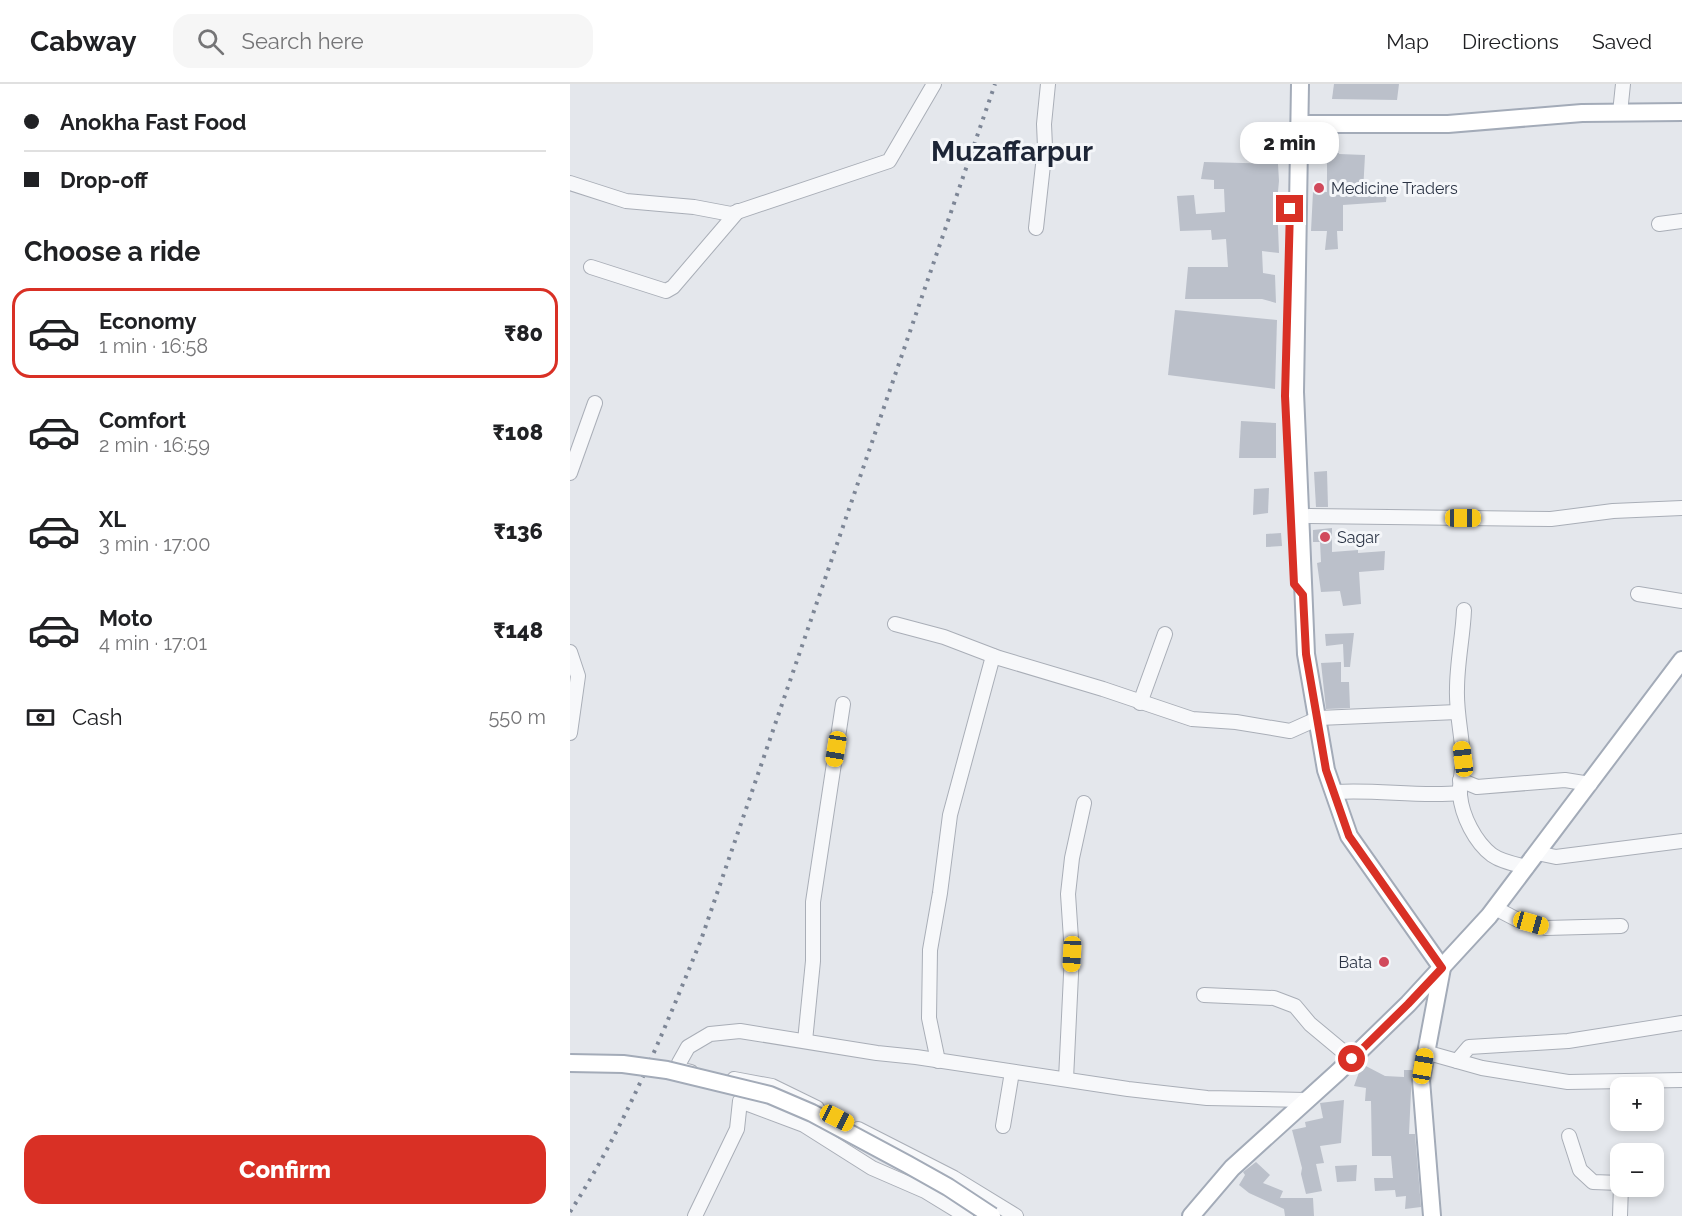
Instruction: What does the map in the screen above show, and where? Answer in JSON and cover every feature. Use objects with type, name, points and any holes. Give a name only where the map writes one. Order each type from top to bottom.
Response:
[{"type":"main road","points":[[1297,84],[1306,124],[1301,396],[1309,516],[1310,584],[1303,595]]},
{"type":"main road","points":[[1297,84],[1294,393],[1306,654],[1326,770],[1349,836],[1442,968],[1421,1080],[1432,1216]]},
{"type":"main road","points":[[1306,124],[1448,124],[1582,113],[1682,112]]},
{"type":"main road","points":[[1191,1216],[1232,1168],[1352,1059],[1408,1004],[1495,908],[1682,660]]},
{"type":"main road","points":[[570,1063],[623,1064],[667,1070],[770,1095],[812,1113],[907,1164],[992,1216]]},
{"type":"street","points":[[570,183],[626,201],[694,207],[731,214],[889,161],[934,84]]},
{"type":"street","points":[[1036,228],[1045,147],[1044,124],[1048,84]]},
{"type":"street","points":[[1620,113],[1623,84]]},
{"type":"street","points":[[591,267],[666,291],[673,287],[738,211]]},
{"type":"street","points":[[1659,224],[1682,220]]},
{"type":"street","points":[[570,472],[595,403]]},
{"type":"street","points":[[1309,516],[1551,519],[1613,511],[1682,508]]},
{"type":"street","points":[[1638,594],[1682,601]]},
{"type":"street","points":[[1464,610],[1456,688],[1463,759],[1460,787],[1466,820],[1479,841],[1492,855],[1509,863],[1682,841]]},
{"type":"street","points":[[895,624],[944,637],[993,656],[1103,688],[1140,703],[1192,719],[1236,722],[1290,732],[1318,718],[1457,712]]},
{"type":"street","points":[[1140,703],[1165,634]]},
{"type":"street","points":[[570,652],[578,676],[570,733]]},
{"type":"street","points":[[938,1061],[929,1018],[930,950],[950,815],[993,656]]},
{"type":"street","points":[[805,1041],[813,961],[813,902],[843,704]]},
{"type":"street","points":[[1334,792],[1364,790],[1444,795],[1460,787],[1537,780],[1565,780],[1590,784]]},
{"type":"street","points":[[1066,1079],[1072,954],[1068,894],[1072,858],[1084,803]]},
{"type":"street","points":[[1495,908],[1516,919],[1546,927],[1621,926]]},
{"type":"street","points":[[1204,995],[1274,998],[1295,1006],[1310,1024],[1352,1059]]},
{"type":"street","points":[[1457,1061],[1469,1047],[1568,1041],[1682,1023]]},
{"type":"street","points":[[1016,1216],[954,1178],[779,1088],[683,1070],[679,1067],[679,1063],[688,1047],[710,1034],[740,1031],[1128,1089],[1207,1098],[1307,1100]]},
{"type":"street","points":[[1425,1052],[1482,1068],[1568,1082],[1682,1080]]},
{"type":"street","points":[[570,1056],[616,1058],[615,1071],[570,1071]]},
{"type":"street","points":[[1003,1126],[1012,1072]]},
{"type":"street","points":[[695,1216],[737,1129],[740,1101],[804,1125],[872,1168],[925,1191],[966,1216]]},
{"type":"street","points":[[1569,1136],[1580,1170],[1593,1182],[1610,1184]]},
{"type":"street","points":[[1620,1216],[1621,1197]]},
{"type":"building","points":[[1334,84],[1399,84],[1397,100],[1332,99]]},
{"type":"building","points":[[1327,152],[1365,155],[1363,192],[1387,191],[1386,202],[1343,205],[1343,231],[1337,231],[1338,249],[1325,250],[1327,231],[1311,231],[1313,192],[1327,192]]},
{"type":"building","points":[[1204,162],[1278,164],[1279,253],[1262,251],[1263,273],[1275,275],[1276,303],[1262,299],[1185,299],[1188,267],[1228,267],[1226,239],[1212,240],[1211,230],[1180,231],[1177,196],[1194,195],[1196,214],[1225,212],[1224,189],[1214,189],[1214,180],[1201,179]]},
{"type":"building","points":[[1175,310],[1277,320],[1275,389],[1168,375]]},
{"type":"building","points":[[1241,421],[1276,423],[1276,458],[1239,458]]},
{"type":"building","points":[[1327,471],[1328,507],[1316,507],[1314,472]]},
{"type":"building","points":[[1269,488],[1268,513],[1253,515],[1254,489]]},
{"type":"building","points":[[1332,528],[1332,552],[1385,551],[1384,570],[1359,572],[1361,604],[1343,606],[1340,591],[1321,592],[1317,563],[1321,562],[1320,542],[1313,542],[1313,530]]},
{"type":"building","points":[[1281,533],[1282,546],[1266,547],[1266,534]]},
{"type":"building","points":[[1354,633],[1350,667],[1344,667],[1343,644],[1326,646],[1325,634]]},
{"type":"building","points":[[1341,662],[1341,682],[1349,682],[1350,708],[1326,709],[1321,663]]},
{"type":"building","points":[[1362,1064],[1385,1076],[1404,1077],[1404,1070],[1412,1070],[1409,1134],[1415,1134],[1421,1207],[1405,1209],[1406,1196],[1396,1197],[1395,1190],[1375,1191],[1374,1178],[1393,1178],[1391,1156],[1372,1156],[1371,1101],[1365,1101],[1366,1088],[1354,1086]]},
{"type":"building","points":[[1344,1100],[1341,1143],[1320,1146],[1324,1163],[1316,1164],[1322,1191],[1306,1194],[1292,1130],[1306,1127],[1305,1122],[1323,1118],[1320,1103]]},
{"type":"building","points":[[1256,1162],[1270,1175],[1263,1183],[1283,1191],[1280,1198],[1313,1198],[1314,1216],[1285,1216],[1284,1209],[1249,1193],[1239,1185],[1245,1175],[1243,1172]]},
{"type":"building","points":[[1357,1165],[1356,1181],[1337,1182],[1335,1166]]},
{"type":"railway","points":[[570,1212],[626,1113],[701,940],[995,84]]},
{"type":"place","name":"Medicine Traders","points":[[1319,188]]},
{"type":"place","name":"Sagar","points":[[1325,537]]},
{"type":"place","name":"Bata","points":[[1384,962]]},
{"type":"district","name":"Muzaffarpur","points":[[1012,151]]},
{"type":"route","points":[[1290,209],[1285,396],[1294,584],[1303,595],[1306,654],[1326,770],[1349,836],[1442,968],[1352,1059]]}]
